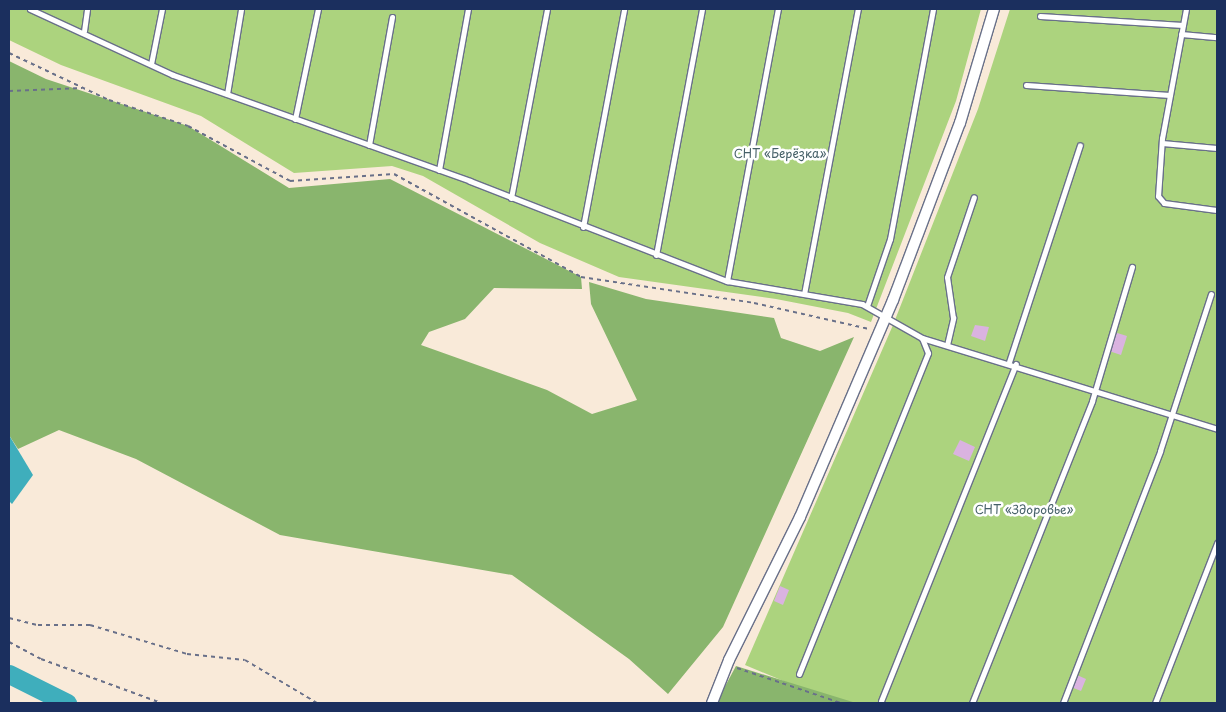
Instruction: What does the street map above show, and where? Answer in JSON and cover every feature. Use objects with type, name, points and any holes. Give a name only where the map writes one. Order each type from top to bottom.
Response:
[{"type":"street","points":[[712,703],[727,664],[800,517],[887,314],[960,123],[994,9]]},
{"type":"lane","points":[[30,9],[84,31],[151,64],[227,94],[439,170],[582,227],[728,281],[867,306],[887,314],[922,338],[1016,364],[1217,429]]},
{"type":"lane","points":[[84,31],[87,9]]},
{"type":"lane","points":[[151,64],[162,9]]},
{"type":"lane","points":[[227,94],[241,9]]},
{"type":"lane","points":[[295,119],[318,9]]},
{"type":"lane","points":[[439,170],[468,9]]},
{"type":"lane","points":[[511,198],[547,9]]},
{"type":"lane","points":[[582,227],[624,9]]},
{"type":"lane","points":[[656,255],[702,9]]},
{"type":"lane","points":[[728,281],[778,9]]},
{"type":"lane","points":[[804,294],[858,9]]},
{"type":"lane","points":[[867,306],[890,239],[933,9]]},
{"type":"lane","points":[[1186,9],[1162,143],[1158,196],[1164,203],[1217,210]]},
{"type":"lane","points":[[1040,16],[1183,25]]},
{"type":"lane","points":[[369,145],[392,18]]},
{"type":"lane","points":[[1181,34],[1217,37]]},
{"type":"lane","points":[[1026,85],[1170,95]]},
{"type":"lane","points":[[1162,143],[1217,148]]},
{"type":"lane","points":[[1009,362],[1080,146]]},
{"type":"lane","points":[[947,345],[953,318],[947,277],[974,197]]},
{"type":"lane","points":[[972,703],[1094,390],[1132,267]]},
{"type":"lane","points":[[1064,703],[1173,415],[1211,294]]},
{"type":"lane","points":[[799,674],[928,353],[922,338]]},
{"type":"lane","points":[[881,701],[1016,364]]},
{"type":"lane","points":[[1155,703],[1217,543]]},
{"type":"path","points":[[9,53],[96,94]]},
{"type":"path","points":[[9,91],[77,88],[96,94],[188,126],[290,181],[394,174],[581,278],[754,303],[879,332]]},
{"type":"path","points":[[9,618],[38,625],[90,625],[187,654],[245,660],[317,703]]},
{"type":"path","points":[[9,642],[41,659],[161,703]]},
{"type":"path","points":[[727,664],[841,703]]},
{"type":"green space","name":"СНТ «Берёзка»","points":[[9,9],[981,9],[956,101],[871,322],[848,313],[776,299],[619,277],[540,243],[423,176],[392,166],[294,173],[201,116],[61,65],[9,40]]},
{"type":"green space","name":"СНТ «Здоровье»","points":[[1010,9],[1217,9],[1217,703],[836,703],[745,665],[893,325],[978,109]]},
{"type":"green space","points":[[9,61],[46,79],[188,126],[289,188],[390,179],[581,277],[582,289],[494,288],[465,319],[429,332],[421,345],[547,390],[592,414],[637,400],[591,304],[589,282],[646,299],[774,318],[781,338],[820,351],[854,337],[723,627],[668,694],[629,659],[512,575],[280,535],[136,459],[59,430],[18,449],[9,435]]},
{"type":"green space","points":[[736,666],[856,703],[716,703]]},
{"type":"water","points":[[9,435],[33,475],[12,504],[9,501]]},
{"type":"building","points":[[975,325],[989,327],[985,341],[971,336]]},
{"type":"building","points":[[1114,332],[1127,336],[1121,355],[1109,351]]},
{"type":"building","points":[[960,440],[975,447],[969,461],[953,454]]},
{"type":"building","points":[[780,586],[789,590],[783,605],[774,601]]},
{"type":"building","points":[[1077,675],[1086,679],[1081,691],[1071,687]]},
{"type":"waterway","points":[[9,674],[67,703]]}]
